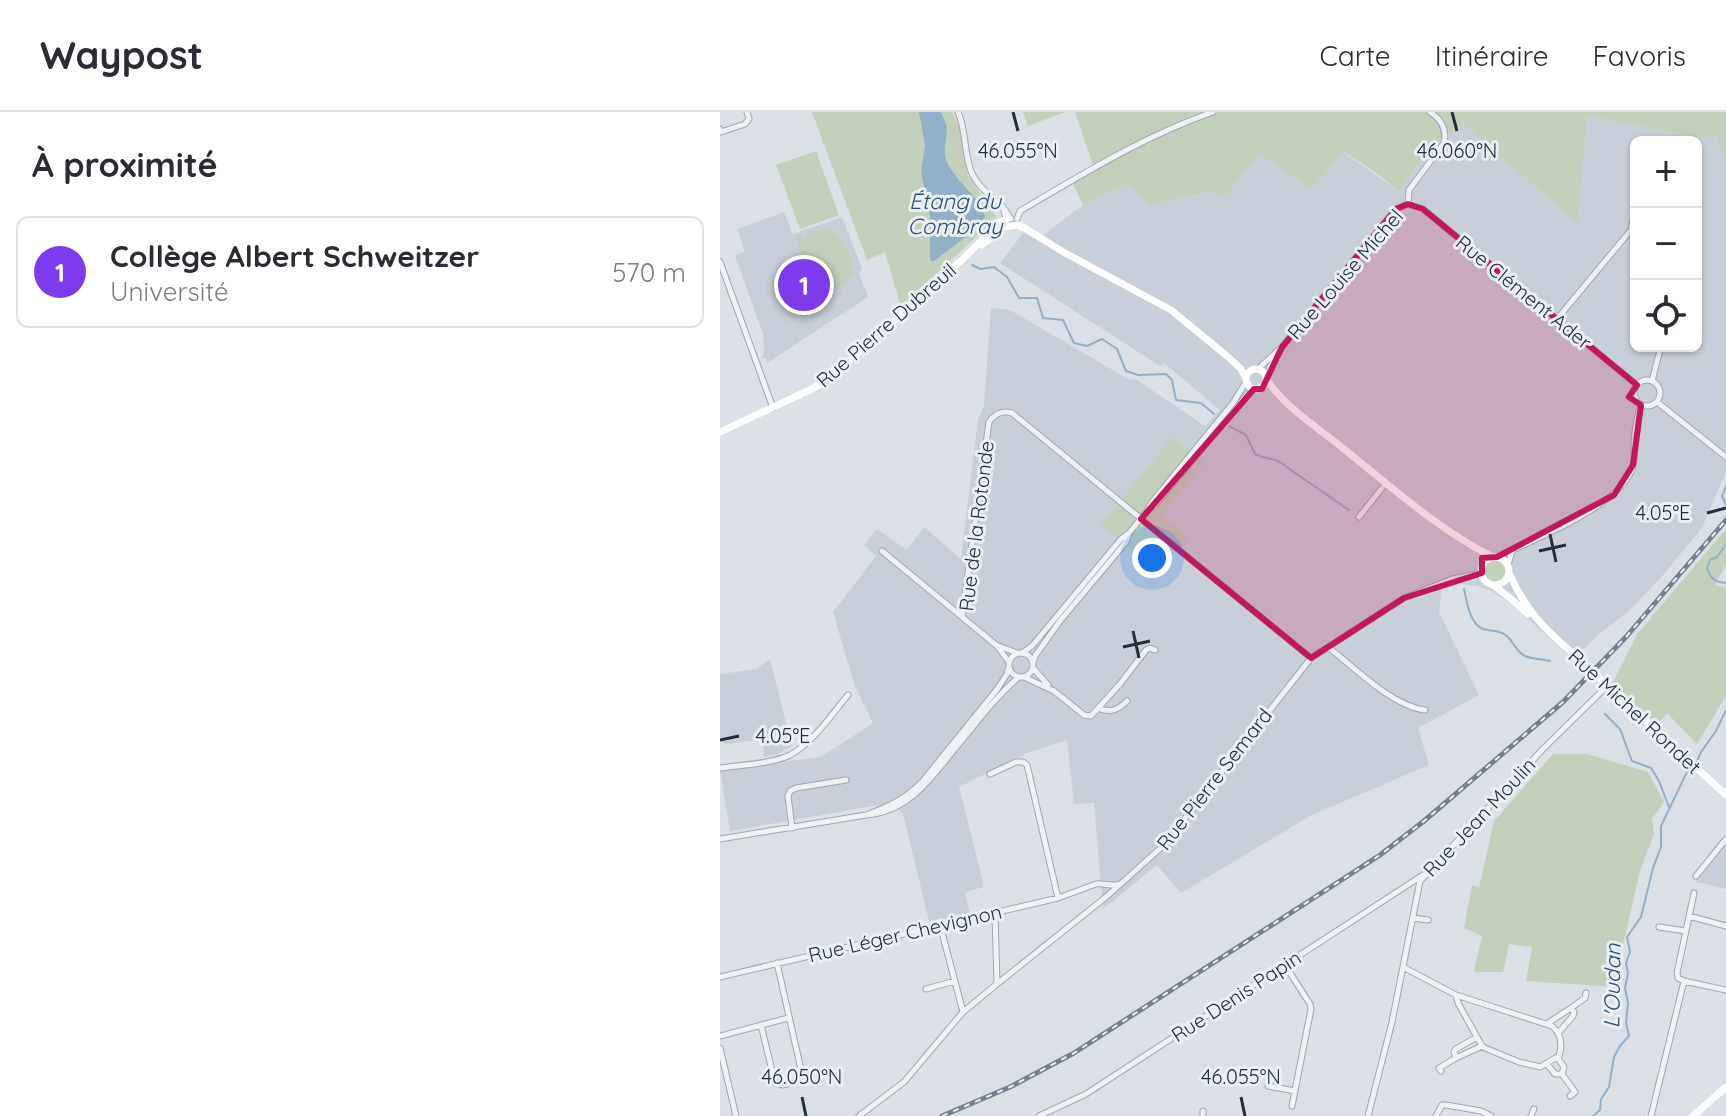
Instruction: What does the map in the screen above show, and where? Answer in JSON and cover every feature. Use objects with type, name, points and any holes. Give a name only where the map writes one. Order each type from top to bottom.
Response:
[{"type":"street","points":[[720,129],[721,132],[745,124],[749,119],[747,112]]},
{"type":"street","points":[[958,112],[973,176],[1013,221],[1171,310],[1241,369],[1246,380],[1256,389],[1270,392],[1289,405],[1386,483],[1465,540],[1502,559],[1509,569]]},
{"type":"street","points":[[1013,221],[1020,211],[1131,147],[1213,112]]},
{"type":"street","points":[[1430,112],[1440,121]]},
{"type":"street","points":[[1408,204],[1409,190],[1444,143],[1446,135],[1439,112]]},
{"type":"street","name":"Rue Clément Ader","points":[[1408,204],[1423,209],[1637,385]]},
{"type":"street","name":"Rue Louise Michel","points":[[1267,378],[1282,347],[1396,209],[1408,204]]},
{"type":"street","name":"Rue Pierre Dubreuil","points":[[964,258],[1013,221]]},
{"type":"street","name":"Rue Pierre Dubreuil","points":[[720,432],[812,389],[832,376],[999,223],[1013,221]]},
{"type":"street","points":[[1557,319],[1630,231]]},
{"type":"street","points":[[720,262],[773,408]]},
{"type":"street","name":"Rue Louise Michel","points":[[1255,369],[1282,347]]},
{"type":"street","points":[[1652,381],[1659,352]]},
{"type":"street","points":[[1227,356],[1264,371],[1273,389],[1289,405]]},
{"type":"street","points":[[866,815],[891,806],[922,782],[998,688],[1009,664],[1032,646],[1141,519],[1233,403],[1247,373],[1255,369]]},
{"type":"street","points":[[1147,511],[1247,395],[1264,386],[1267,378]]},
{"type":"street","points":[[1652,381],[1660,391],[1657,402],[1651,406],[1641,405],[1634,396],[1637,385],[1652,381]]},
{"type":"street","points":[[1657,402],[1726,457]]},
{"type":"street","points":[[1482,570],[1487,560],[1593,510],[1614,495],[1624,484],[1633,465],[1636,421],[1641,405]]},
{"type":"street","name":"Rue de la Rotonde","points":[[1009,664],[996,645],[962,617],[989,422],[993,416],[1006,411],[1311,658]]},
{"type":"street","points":[[1359,517],[1386,483]]},
{"type":"street","points":[[720,839],[880,814],[892,810],[917,793],[991,705],[1022,677],[1030,674],[1035,656],[1126,542],[1129,533]]},
{"type":"street","points":[[1465,540],[1480,554],[1486,581],[1493,585],[1505,582],[1513,550]]},
{"type":"street","points":[[882,551],[962,617]]},
{"type":"street","name":"Rue Michel Rondet","points":[[1509,569],[1525,604],[1544,627]]},
{"type":"street","name":"Rue Pierre Semard","points":[[859,1116],[904,1082],[963,1012],[1106,897],[1164,845],[1311,658],[1404,598],[1482,570]]},
{"type":"street","name":"Rue Michel Rondet","points":[[1493,585],[1544,627],[1726,795]]},
{"type":"street","name":"Rue de la Rotonde","points":[[996,645],[1020,653]]},
{"type":"street","points":[[1328,647],[1396,700],[1414,709],[1425,710]]},
{"type":"street","points":[[1009,664],[1012,673],[1054,691],[1091,716],[1146,650],[1155,650]]},
{"type":"street","points":[[1020,653],[1029,656],[1054,691]]},
{"type":"street","name":"Rue Jean Moulin","points":[[1368,1116],[1378,1083],[1420,881],[1543,749],[1607,686]]},
{"type":"street","points":[[720,768],[789,755],[810,739],[848,695]]},
{"type":"street","points":[[1100,708],[1110,711],[1120,708],[1127,701]]},
{"type":"street","points":[[990,774],[1020,761],[1027,765],[1058,898]]},
{"type":"street","points":[[792,828],[790,791],[846,780]]},
{"type":"street","points":[[1696,876],[1726,839]]},
{"type":"street","name":"Rue Denis Papin","points":[[1039,1116],[1086,1094],[1430,870]]},
{"type":"street","name":"Rue Léger Chevignon","points":[[720,977],[1058,898],[1103,883],[1120,884]]},
{"type":"street","points":[[1106,897],[1108,885]]},
{"type":"street","points":[[1090,887],[1106,897]]},
{"type":"street","points":[[1694,893],[1678,978],[1726,990]]},
{"type":"street","points":[[995,913],[997,984]]},
{"type":"street","points":[[1689,916],[1726,926]]},
{"type":"street","points":[[1413,918],[1428,920]]},
{"type":"street","points":[[940,925],[963,1012]]},
{"type":"street","points":[[1659,927],[1686,931]]},
{"type":"street","points":[[761,1025],[775,1083],[783,1085],[798,1081],[802,1074],[777,963]]},
{"type":"street","points":[[1285,965],[1311,1009],[1292,1106]]},
{"type":"street","points":[[1403,967],[1456,995],[1547,1024],[1559,1032]]},
{"type":"street","points":[[926,989],[955,981]]},
{"type":"street","points":[[1651,1116],[1684,981]]},
{"type":"street","points":[[1547,1024],[1585,998],[1586,993]]},
{"type":"street","points":[[1456,995],[1482,1046],[1519,1062],[1540,1067],[1560,1053],[1559,1032],[1573,1016],[1571,1008]]},
{"type":"street","points":[[720,1036],[788,1018]]},
{"type":"street","points":[[1456,1058],[1456,1049],[1477,1037]]},
{"type":"street","points":[[1441,1071],[1439,1068],[1482,1046]]},
{"type":"street","points":[[720,1048],[736,1116]]},
{"type":"street","points":[[1557,1057],[1564,1067],[1562,1074]]},
{"type":"street","points":[[1547,1064],[1555,1074],[1562,1074]]},
{"type":"street","points":[[1562,1074],[1575,1092],[1570,1096]]},
{"type":"street","points":[[1268,1086],[1295,1091]]},
{"type":"street","points":[[1693,1116],[1726,1089]]},
{"type":"street","points":[[1436,1116],[1442,1105],[1481,1111],[1491,1116]]},
{"type":"street","points":[[1531,1116],[1534,1109]]},
{"type":"highlighted area","points":[[1408,204],[1423,209],[1637,385],[1629,397],[1641,405],[1633,465],[1614,495],[1497,557],[1482,558],[1482,573],[1404,598],[1311,658],[1141,519],[1254,389],[1262,389],[1282,347],[1396,209]]},
{"type":"shaded area","points":[[1587,116],[1691,136],[1630,136],[1630,352],[1702,352],[1702,138],[1718,137],[1726,165],[1726,471],[1702,528],[1630,610],[1573,659],[1508,601],[1491,591],[1462,584],[1442,589],[1439,612],[1479,695],[1418,728],[1429,765],[1312,815],[1181,893],[1157,865],[1103,909],[1094,803],[1074,804],[1067,740],[1027,753],[959,787],[984,887],[965,892],[970,914],[929,921],[903,814],[891,803],[730,831],[720,770],[821,757],[873,723],[855,687],[833,612],[876,556],[864,545],[877,529],[907,550],[924,527],[961,559],[978,419],[984,406],[991,308],[1010,310],[1128,379],[1137,380],[1205,426],[1220,410],[1164,363],[1160,366],[1000,263],[1024,232],[1037,240],[1083,205],[1128,184],[1150,205],[1214,191],[1260,153],[1343,152],[1399,191],[1431,146],[1464,125],[1576,222]]},
{"type":"shaded area","points":[[784,212],[793,234],[842,217],[862,268],[859,273],[868,297],[767,363],[766,358],[762,358],[763,334],[735,256],[745,252],[737,229]]},
{"type":"shaded area","points":[[770,659],[792,746],[764,757],[763,739],[726,744],[720,741],[720,674],[756,669]]},
{"type":"shaded area","points":[[1726,843],[1726,889],[1696,882]]},
{"type":"green space","points":[[812,112],[952,112],[959,126],[968,176],[997,217],[901,307],[885,252],[867,260]]},
{"type":"green space","points":[[1023,112],[1065,112],[1028,126]]},
{"type":"green space","points":[[1075,112],[1726,112],[1726,165],[1717,137],[1702,138],[1587,116],[1577,223],[1464,125],[1431,146],[1399,191],[1344,152],[1311,189],[1260,153],[1223,198],[1213,191],[1150,205],[1128,184],[1083,205],[1073,184],[1095,171]]},
{"type":"green space","points":[[816,151],[839,215],[800,229],[776,165]]},
{"type":"green space","points":[[824,228],[841,239],[855,273],[838,288],[819,288],[821,295],[817,296],[795,236],[799,234],[803,242],[809,233]]},
{"type":"green space","points":[[1173,437],[1205,463],[1161,515],[1188,538],[1159,573],[1101,524]]},
{"type":"green space","points":[[1726,529],[1726,564],[1715,585],[1726,588],[1726,696],[1697,744],[1667,713],[1658,724],[1612,684],[1638,633]]},
{"type":"green space","points":[[1491,561],[1499,561],[1505,571],[1499,581],[1491,581],[1485,575],[1485,567]]},
{"type":"green space","points":[[1553,754],[1587,754],[1648,772],[1664,802],[1652,819],[1654,834],[1640,871],[1616,987],[1526,981],[1532,947],[1509,944],[1503,972],[1474,972],[1482,936],[1464,928],[1472,885],[1479,888],[1494,821]]},
{"type":"water","name":"Étang du Combray","points":[[919,112],[941,112],[947,128],[947,162],[985,216],[962,240],[934,261],[930,258],[930,216],[921,172],[925,146]]},
{"type":"waterway","points":[[972,265],[980,269],[994,267],[1007,277],[1019,298],[1037,298],[1043,318],[1063,320],[1074,343],[1087,346],[1102,339],[1117,349],[1126,371],[1138,375],[1166,374],[1172,380],[1176,400],[1201,403],[1214,414]]},
{"type":"waterway","points":[[1229,426],[1246,435],[1255,454],[1279,462],[1349,510]]},
{"type":"waterway","name":"L'Oudan","points":[[1726,486],[1722,496],[1726,505]]},
{"type":"waterway","name":"L'Oudan","points":[[1726,544],[1717,557],[1710,560],[1707,568],[1714,579],[1726,583]]},
{"type":"waterway","points":[[1464,589],[1469,611],[1478,626],[1506,635],[1525,656],[1550,661]]},
{"type":"waterway","name":"L'Oudan","points":[[1697,761],[1726,710]]},
{"type":"waterway","points":[[1605,714],[1620,729],[1632,761],[1651,768],[1669,807]]},
{"type":"waterway","name":"L'Oudan","points":[[1593,1116],[1600,1110],[1601,1099],[1609,1087],[1614,1057],[1629,1036],[1625,988],[1626,963],[1630,952],[1627,937],[1641,917],[1661,847],[1661,826],[1690,768]]},
{"type":"railway","points":[[942,1116],[1010,1087],[1074,1053],[1380,855],[1563,702],[1626,637],[1726,520]]},
{"type":"place","name":"Collège Albert Schweitzer","points":[[804,285]]}]
